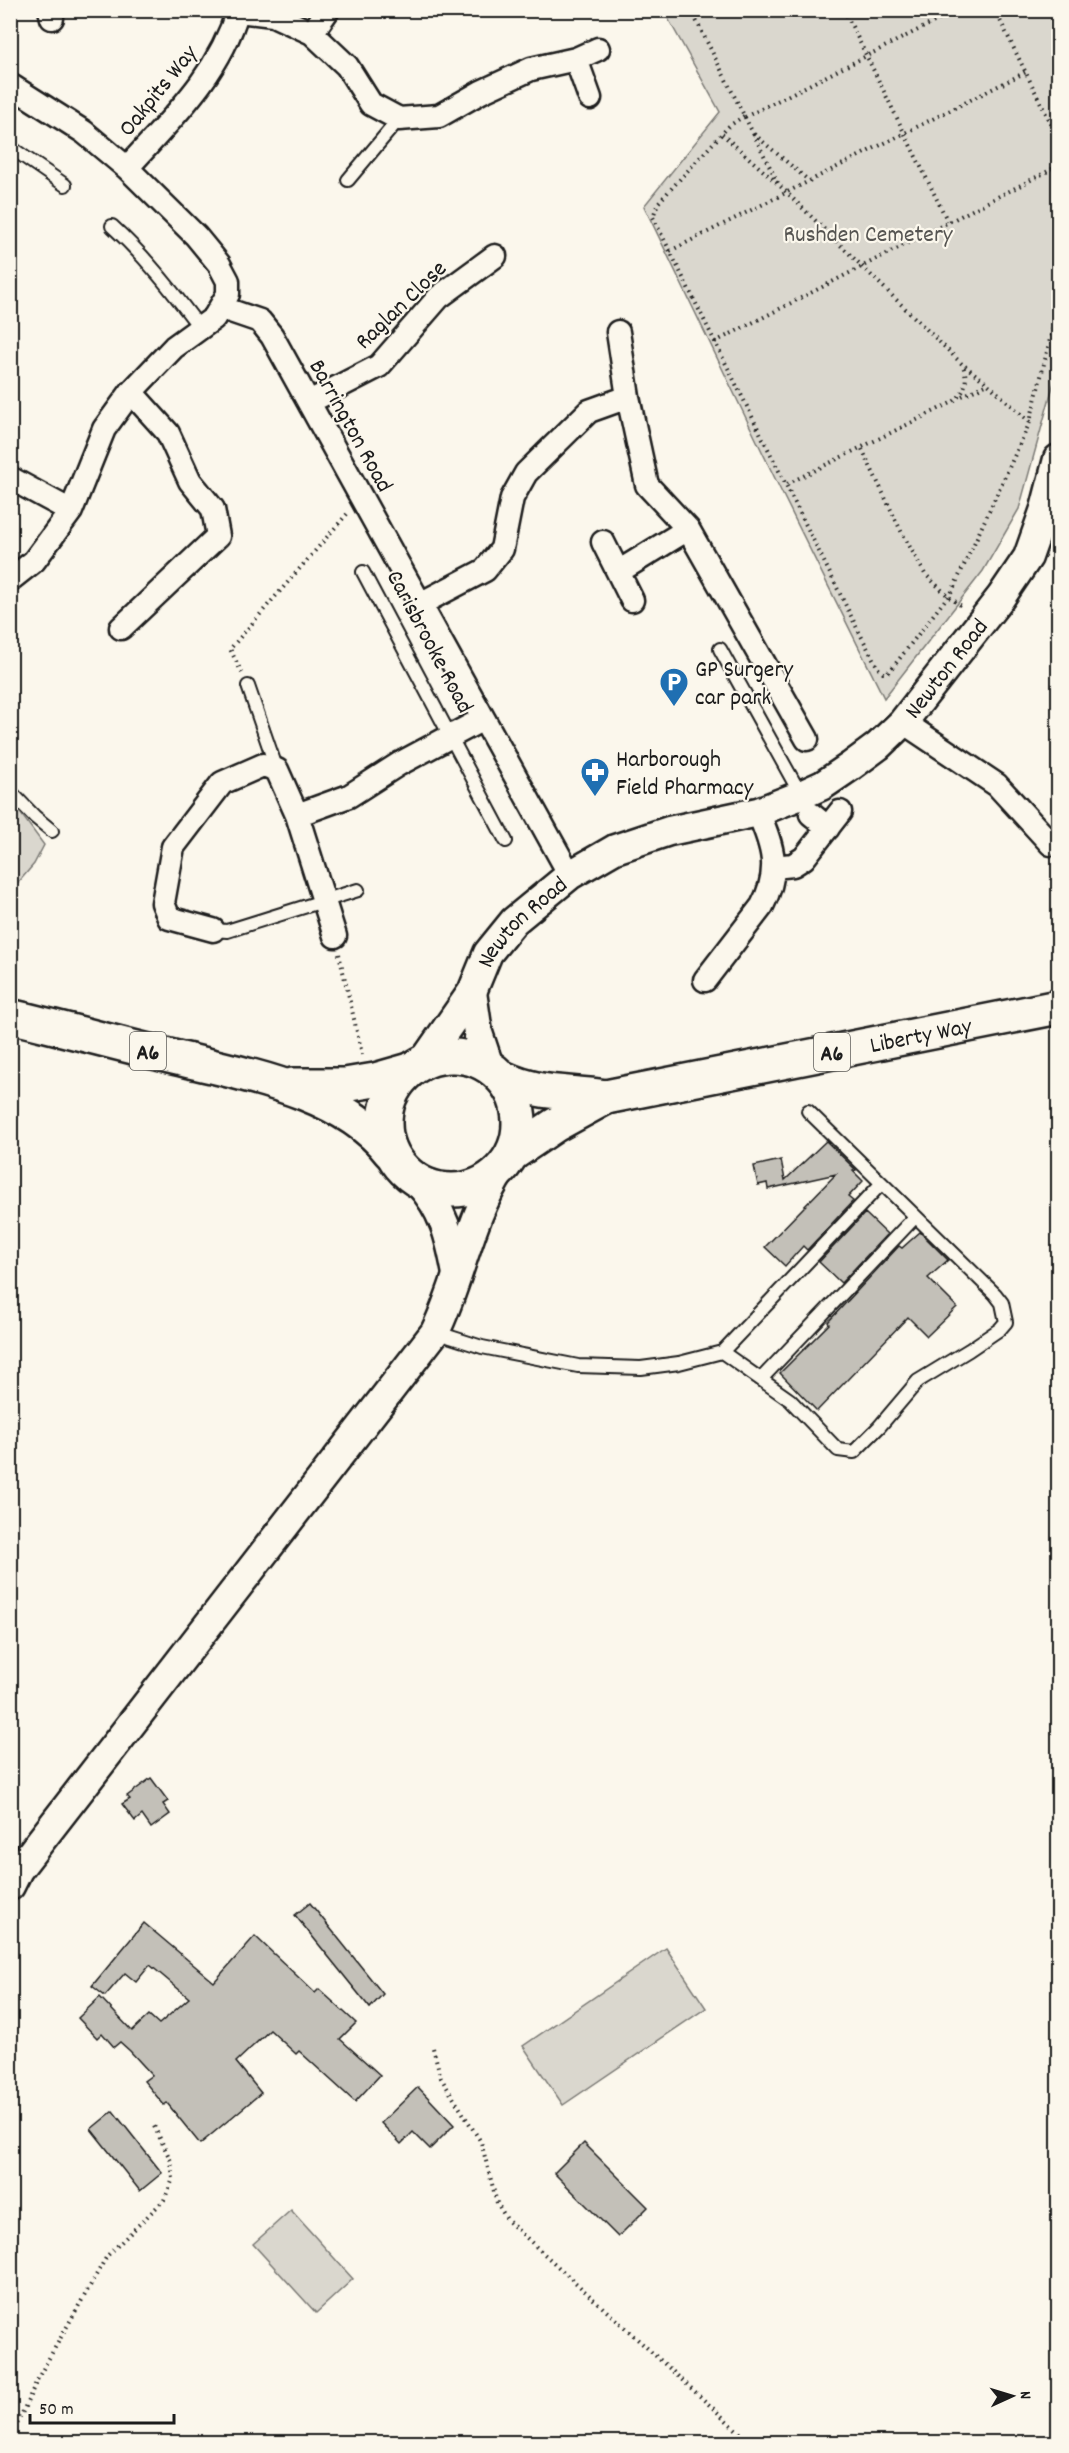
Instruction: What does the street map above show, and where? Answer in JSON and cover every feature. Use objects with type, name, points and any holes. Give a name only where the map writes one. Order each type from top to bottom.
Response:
[{"type":"highway","name":"Liberty Way","points":[[507,1161],[536,1137],[606,1097],[1059,1007]]},
{"type":"highway","name":"A6","points":[[10,1016],[286,1085],[367,1126],[390,1152]]},
{"type":"highway","points":[[457,1055],[474,1059],[496,1072],[512,1091],[518,1107],[518,1139],[507,1161],[488,1180],[471,1188],[453,1191],[435,1189],[418,1182],[402,1169],[390,1152],[385,1130],[386,1107],[395,1086],[417,1065],[440,1056],[457,1055]]},
{"type":"highway","name":"A6","points":[[286,1085],[345,1085],[375,1080],[417,1065]]},
{"type":"highway","name":"Liberty Way","points":[[496,1072],[527,1089],[606,1097]]},
{"type":"street","points":[[312,33],[328,10]]},
{"type":"street","points":[[238,11],[273,15],[312,33],[347,66],[371,104],[399,119],[439,116],[481,92],[531,69],[576,59],[598,49]]},
{"type":"street","name":"Oakpits Way","points":[[128,168],[201,85],[218,60],[238,11]]},
{"type":"street","points":[[576,59],[590,98]]},
{"type":"street","points":[[10,85],[84,132],[128,168],[196,236],[219,264],[228,281],[228,294],[222,308],[214,318],[174,347],[131,392],[104,429],[71,512],[34,561],[10,580]]},
{"type":"street","name":"Raglan Close","points":[[309,402],[379,366],[439,297],[495,256]]},
{"type":"street","name":"Barrington Road","points":[[222,308],[260,321],[272,336],[570,875]]},
{"type":"street","points":[[618,332],[628,398],[647,485],[688,530],[807,739]]},
{"type":"street","points":[[121,628],[218,536],[213,509],[190,481],[168,433],[131,392]]},
{"type":"street","points":[[420,604],[485,570],[502,549],[512,498],[526,473],[589,411],[628,398]]},
{"type":"street","name":"Newton Road","points":[[774,867],[788,867],[804,858],[820,812],[823,784],[878,746],[903,722],[982,621],[1028,557],[1052,515],[1059,459]]},
{"type":"street","points":[[10,478],[71,512]]},
{"type":"street","points":[[618,572],[688,530]]},
{"type":"street","points":[[603,542],[632,600]]},
{"type":"street","name":"Carisbrooke Road","points":[[297,815],[349,796],[399,764],[483,719]]},
{"type":"street","points":[[903,722],[997,785],[1051,844]]},
{"type":"street","points":[[213,930],[169,918],[163,903],[173,847],[222,783],[263,765],[277,770],[297,815],[335,936]]},
{"type":"street","points":[[705,980],[762,906],[769,893],[774,867],[772,845],[758,812]]},
{"type":"street","name":"Newton Road","points":[[417,1065],[472,992],[488,953],[514,921],[570,875],[615,849],[669,831],[758,812],[820,812]]},
{"type":"street","name":"Newton Road","points":[[472,992],[478,1033],[496,1072]]},
{"type":"street","points":[[10,1886],[18,1870],[435,1332],[446,1311],[478,1212],[507,1161]]},
{"type":"street","points":[[418,1182],[435,1202],[442,1216],[450,1239],[457,1274]]},
{"type":"lane","points":[[348,180],[399,119]]},
{"type":"lane","points":[[10,147],[65,185]]},
{"type":"lane","points":[[112,226],[161,278],[200,328]]},
{"type":"lane","name":"Carisbrooke Road","points":[[363,572],[506,841]]},
{"type":"lane","points":[[720,649],[820,812]]},
{"type":"lane","points":[[248,686],[277,770]]},
{"type":"lane","points":[[10,791],[52,831]]},
{"type":"lane","points":[[213,930],[227,931],[358,890]]},
{"type":"lane","points":[[722,1352],[790,1400],[838,1449],[854,1452],[879,1427],[918,1381],[1000,1329],[1006,1322],[1002,1303],[808,1112]]},
{"type":"lane","points":[[435,1332],[482,1347],[578,1366],[641,1368],[679,1363],[722,1352],[881,1184]]},
{"type":"lane","points":[[761,1379],[915,1217]]},
{"type":"path","points":[[844,10],[948,222]]},
{"type":"path","points":[[958,10],[744,116],[722,134],[658,203],[653,213],[785,485],[857,628],[878,668],[883,673],[893,667],[949,597],[1030,422],[1059,306]]},
{"type":"path","points":[[995,10],[1059,138]]},
{"type":"path","points":[[693,11],[779,185]]},
{"type":"path","points":[[670,251],[1026,72]]},
{"type":"path","points":[[752,132],[808,180]]},
{"type":"path","points":[[722,134],[779,185],[962,364],[1030,422]]},
{"type":"path","points":[[715,342],[1059,166]]},
{"type":"path","points":[[961,396],[966,382],[962,364]]},
{"type":"path","points":[[785,485],[862,449],[988,384]]},
{"type":"path","points":[[862,449],[900,531],[925,573],[949,597],[982,621]]},
{"type":"path","points":[[248,686],[230,649],[362,498]]},
{"type":"path","points":[[335,936],[363,1060]]},
{"type":"path","points":[[433,2048],[441,2078],[481,2142],[497,2204],[508,2221],[750,2442]]},
{"type":"path","points":[[10,2440],[39,2376],[107,2256],[164,2200],[172,2179],[171,2161],[153,2124]]},
{"type":"green space","name":"Rushden Cemetery","points":[[664,11],[1058,11],[1058,368],[1019,509],[983,571],[884,698],[644,206],[720,112]]},
{"type":"green space","points":[[10,799],[44,845],[34,864],[11,891]]},
{"type":"green space","points":[[666,1948],[706,2008],[563,2105],[523,2046]]},
{"type":"green space","points":[[291,2210],[353,2279],[316,2313],[253,2244]]},
{"type":"building","points":[[826,1141],[856,1170],[853,1171],[863,1181],[848,1197],[853,1201],[807,1250],[803,1246],[785,1266],[765,1247],[836,1174],[768,1189],[767,1183],[758,1185],[754,1166],[781,1160],[785,1180]]},
{"type":"building","points":[[865,1213],[887,1234],[841,1283],[819,1262]]},
{"type":"building","points":[[920,1232],[948,1260],[928,1278],[957,1307],[927,1336],[908,1317],[817,1411],[780,1373],[829,1324],[828,1322],[899,1246],[902,1248]]},
{"type":"building","points":[[151,1778],[168,1801],[163,1804],[170,1814],[151,1828],[142,1815],[135,1821],[122,1804],[130,1799],[127,1796]]},
{"type":"building","points":[[310,1903],[383,1994],[370,2008],[295,1915]]},
{"type":"building","points":[[144,1923],[214,1982],[255,1936],[315,1993],[319,1989],[356,2023],[340,2039],[380,2075],[355,2102],[299,2051],[296,2054],[270,2030],[236,2062],[261,2093],[200,2144],[167,2103],[164,2105],[144,2081],[152,2075],[130,2051],[120,2042],[114,2047],[102,2033],[97,2038],[78,2018],[100,1997],[132,2031],[149,2015],[159,2024],[189,1998],[150,1965],[136,1982],[125,1973],[105,1996],[92,1986]]},
{"type":"building","points":[[418,2087],[454,2125],[430,2149],[413,2132],[401,2144],[381,2123]]},
{"type":"building","points":[[113,2111],[162,2173],[140,2191],[91,2129]]},
{"type":"building","points":[[584,2143],[648,2207],[618,2237],[554,2173]]},
{"type":"place","name":"GP Surgery car park","points":[[674,708]]},
{"type":"place","name":"Harborough Field Pharmacy","points":[[595,798]]}]
